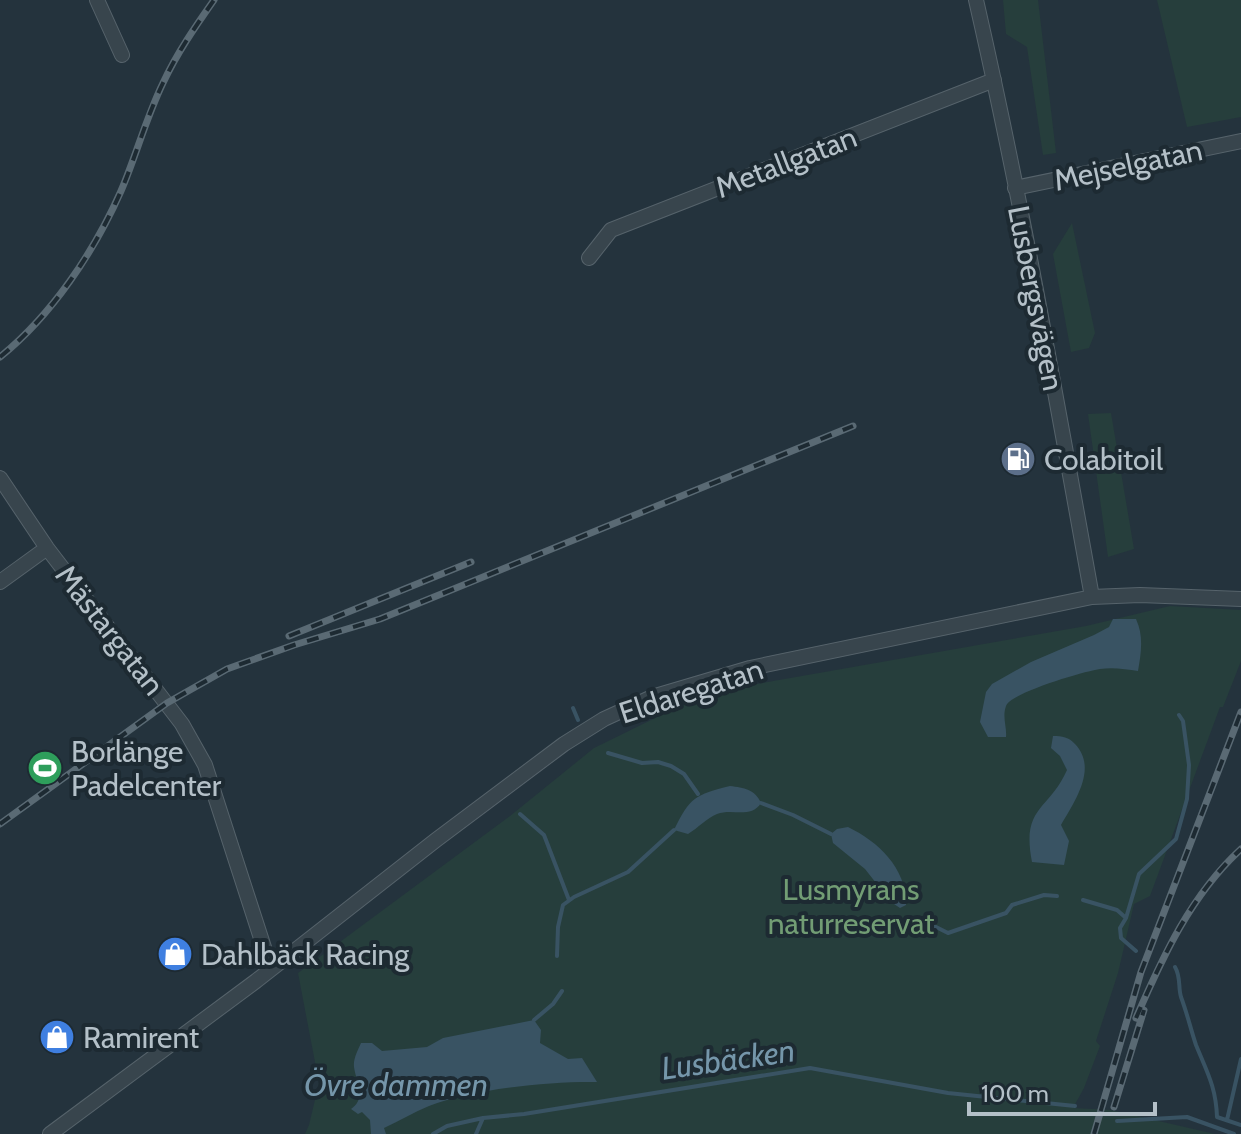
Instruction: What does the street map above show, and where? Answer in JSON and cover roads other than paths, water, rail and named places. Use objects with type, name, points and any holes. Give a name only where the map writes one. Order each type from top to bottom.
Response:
[{"type":"street","points":[[97,0],[122,55]]},
{"type":"street","name":"Lusbergsvägen","points":[[976,0],[1015,188],[1092,597]]},
{"type":"street","name":"Metallgatan","points":[[589,258],[611,230],[994,80]]},
{"type":"street","name":"Mejselgatan","points":[[1015,188],[1241,141]]},
{"type":"street","name":"Mästargatan","points":[[0,478],[47,548],[182,724],[205,765],[271,969]]},
{"type":"street","points":[[0,582],[47,548]]},
{"type":"street","name":"Eldaregatan","points":[[50,1134],[564,744],[604,719],[652,697],[750,668],[1092,597],[1140,595],[1241,599]]},
{"type":"water","points":[[1113,619],[1136,619],[1139,625],[1141,652],[1138,671],[1100,669],[1020,695],[1006,706],[1006,737],[988,737],[980,722],[986,692],[992,684],[1031,662],[1109,627]]},
{"type":"water","points":[[1053,736],[1065,737],[1073,742],[1082,753],[1084,763],[1082,784],[1061,825],[1069,841],[1064,865],[1032,862],[1030,844],[1033,819],[1067,770],[1060,756],[1051,748]]},
{"type":"water","points":[[730,786],[752,792],[761,803],[752,811],[717,814],[688,834],[674,830],[695,799]]},
{"type":"water","points":[[848,827],[870,840],[889,858],[902,880],[906,905],[900,908],[891,902],[865,869],[833,843],[831,834]]},
{"type":"water","name":"Övre dammen","points":[[534,1020],[541,1030],[540,1043],[568,1059],[582,1058],[597,1082],[535,1085],[467,1095],[418,1111],[384,1128],[386,1134],[371,1134],[370,1120],[362,1112],[358,1114],[351,1109],[360,1095],[354,1064],[361,1043],[372,1043],[382,1051],[427,1047],[443,1038]]},
{"type":"waterway","points":[[573,708],[578,720]]},
{"type":"waterway","points":[[1126,918],[1139,874],[1176,839],[1187,799],[1189,765],[1183,721],[1179,715]]},
{"type":"waterway","points":[[608,753],[642,763],[658,762],[671,766],[684,774],[698,794]]},
{"type":"waterway","points":[[761,803],[831,834]]},
{"type":"waterway","points":[[520,814],[544,835],[569,900]]},
{"type":"waterway","points":[[557,956],[563,905],[628,872],[674,830]]},
{"type":"waterway","points":[[930,924],[948,933],[1006,913],[1012,905],[1044,895],[1057,896]]},
{"type":"waterway","points":[[1083,900],[1117,910],[1126,918],[1120,928],[1121,938],[1136,951]]},
{"type":"waterway","points":[[1175,967],[1194,1039],[1213,1088],[1217,1117],[1241,1125]]},
{"type":"waterway","points":[[534,1020],[553,1004],[562,991]]},
{"type":"waterway","points":[[1227,1120],[1241,1059]]},
{"type":"waterway","name":"Lusbäcken","points":[[476,1134],[483,1118],[810,1068],[948,1093],[1075,1106]]},
{"type":"waterway","name":"Lusbäcken","points":[[1117,1121],[1187,1117],[1234,1134]]},
{"type":"waterway","name":"Lusbäcken","points":[[433,1134],[447,1126],[483,1118]]},
{"type":"railway","points":[[0,357],[37,322],[85,259],[121,191],[168,72],[214,0]]},
{"type":"railway","points":[[0,824],[167,703],[227,669],[380,619],[853,426]]},
{"type":"railway","points":[[289,636],[471,562]]},
{"type":"railway","points":[[1094,1134],[1141,972],[1241,712]]},
{"type":"railway","points":[[1136,1018],[1168,949],[1193,906],[1241,849]]},
{"type":"railway","points":[[1114,1107],[1144,1010]]},
{"type":"place","name":"Colabitoil","points":[[1018,459]]},
{"type":"place","name":"Borlänge Padelcenter","points":[[45,768]]},
{"type":"place","name":"Dahlbäck Racing","points":[[175,954]]},
{"type":"place","name":"Ramirent","points":[[57,1037]]},
{"type":"park label","name":"Lusmyrans naturreservat","points":[[851,906]]}]
